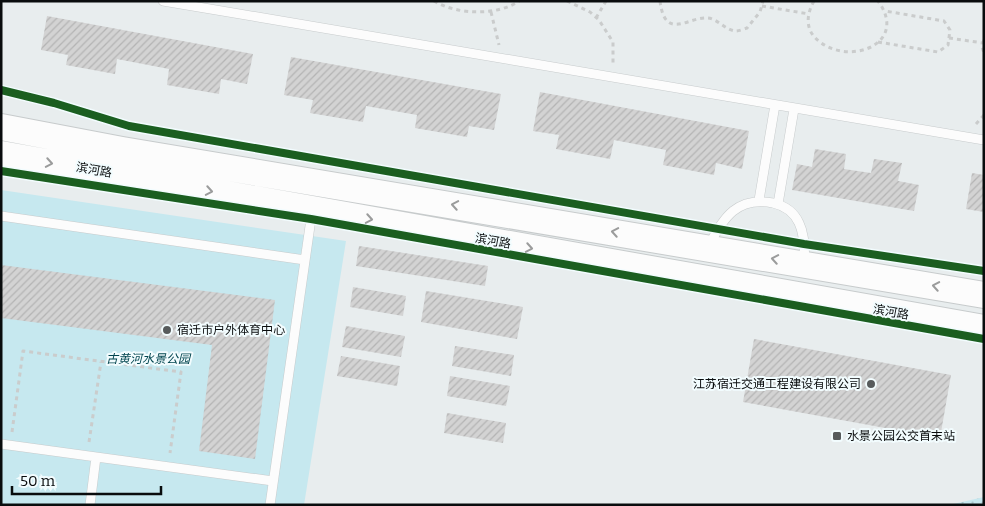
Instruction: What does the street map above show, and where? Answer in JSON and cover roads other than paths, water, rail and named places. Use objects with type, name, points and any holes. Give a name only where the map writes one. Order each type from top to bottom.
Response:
[{"type":"main road","points":[[1,118],[190,161]]},
{"type":"main road","name":"滨河路","points":[[1,127],[190,161],[984,295]]},
{"type":"main road","name":"滨河路","points":[[1,154],[984,328]]},
{"type":"lane","points":[[163,1],[984,140]]},
{"type":"lane","points":[[759,200],[776,105]]},
{"type":"lane","points":[[778,204],[794,109]]},
{"type":"lane","points":[[708,248],[717,229],[726,217],[736,208],[759,200],[778,204],[792,211],[800,225],[804,239],[805,264]]},
{"type":"lane","points":[[270,505],[312,209]]},
{"type":"lane","points":[[1,216],[305,260]]},
{"type":"lane","points":[[6,444],[273,481]]},
{"type":"lane","points":[[90,505],[92,456]]},
{"type":"place","name":"宿迁市户外体育中心","points":[[167,330]]},
{"type":"place","name":"江苏宿迁交通工程建设有限公司","points":[[871,384]]},
{"type":"place","name":"水景公园公交首末站","points":[[837,436]]},
{"type":"park label","name":"古黄河水景公园","points":[[148,359]]}]
